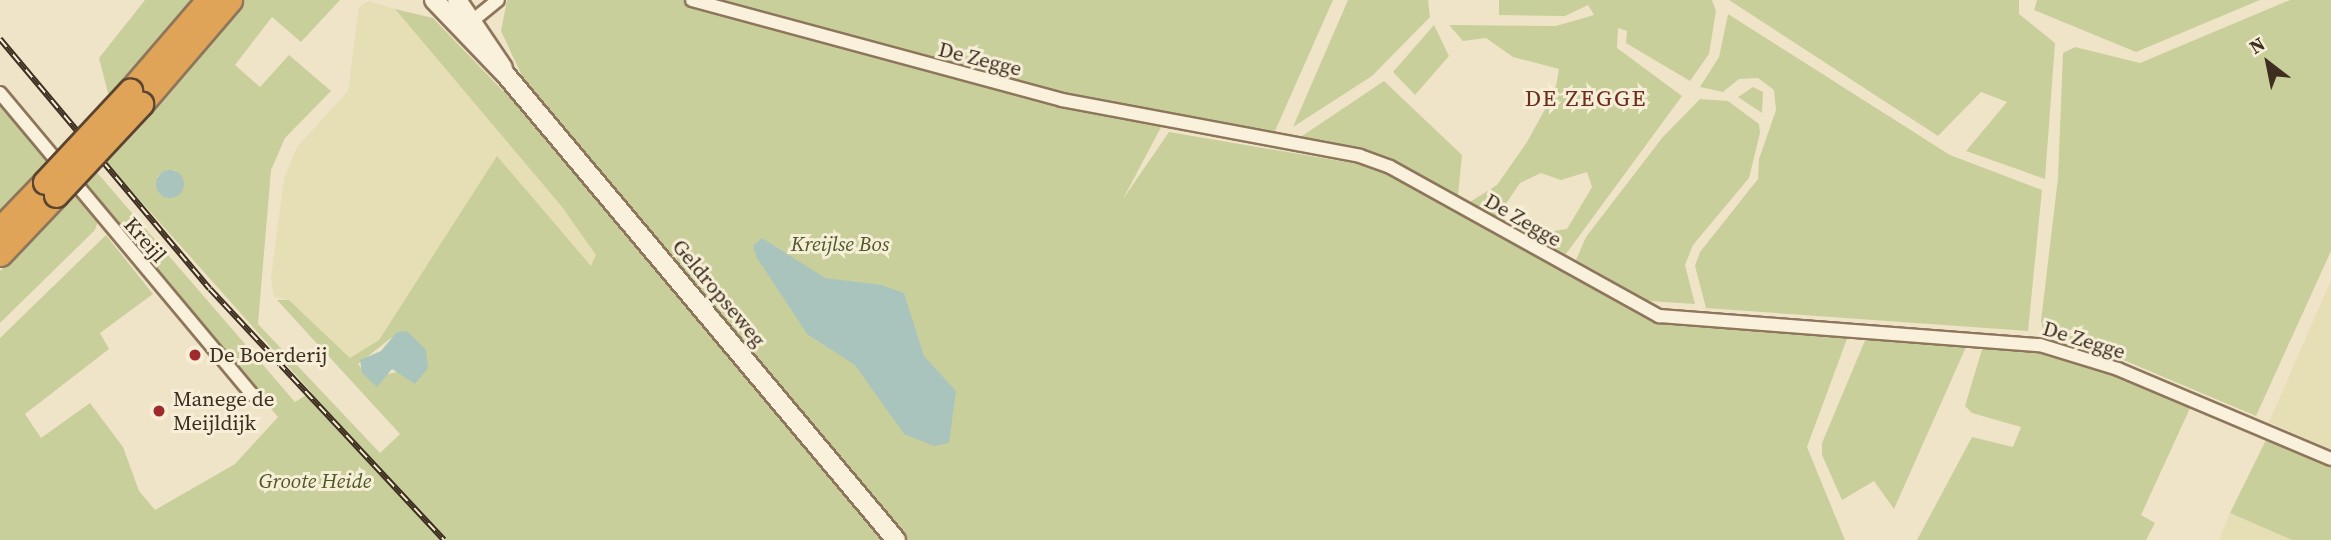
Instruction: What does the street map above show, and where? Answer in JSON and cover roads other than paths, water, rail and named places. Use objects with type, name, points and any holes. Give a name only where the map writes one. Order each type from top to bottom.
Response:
[{"type":"highway","points":[[135,97],[208,0]]},
{"type":"highway","points":[[0,254],[50,189],[230,0]]},
{"type":"highway","points":[[0,229],[50,189]]},
{"type":"main road","points":[[434,0],[467,25]]},
{"type":"main road","points":[[457,0],[467,25]]},
{"type":"main road","name":"Geldropseweg","points":[[467,25],[896,540]]},
{"type":"street","points":[[467,25],[498,0]]},
{"type":"street","name":"De Zegge","points":[[692,0],[1088,106],[1360,156],[1390,167],[1659,316],[2040,345],[2118,369],[2331,459]]},
{"type":"street","name":"Kreijl","points":[[0,93],[252,394]]},
{"type":"water","points":[[170,170],[180,174],[184,184],[180,194],[170,198],[160,194],[156,184],[160,174]]},
{"type":"water","points":[[762,238],[825,278],[881,285],[904,293],[924,356],[956,391],[949,443],[934,446],[904,434],[855,365],[807,334],[757,258],[753,246]]},
{"type":"water","points":[[407,331],[426,350],[428,368],[415,384],[392,369],[377,387],[362,373],[360,360],[381,351],[397,332]]},
{"type":"railway","points":[[0,39],[210,289],[444,540]]},
{"type":"place","name":"De Boerderij","points":[[195,355]]},
{"type":"place","name":"Manege de Meijldijk","points":[[159,411]]},
{"type":"district","name":"DE ZEGGE","points":[[1586,98]]},
{"type":"park label","name":"Kreijlse Bos","points":[[840,244]]},
{"type":"park label","name":"Groote Heide","points":[[315,481]]}]
